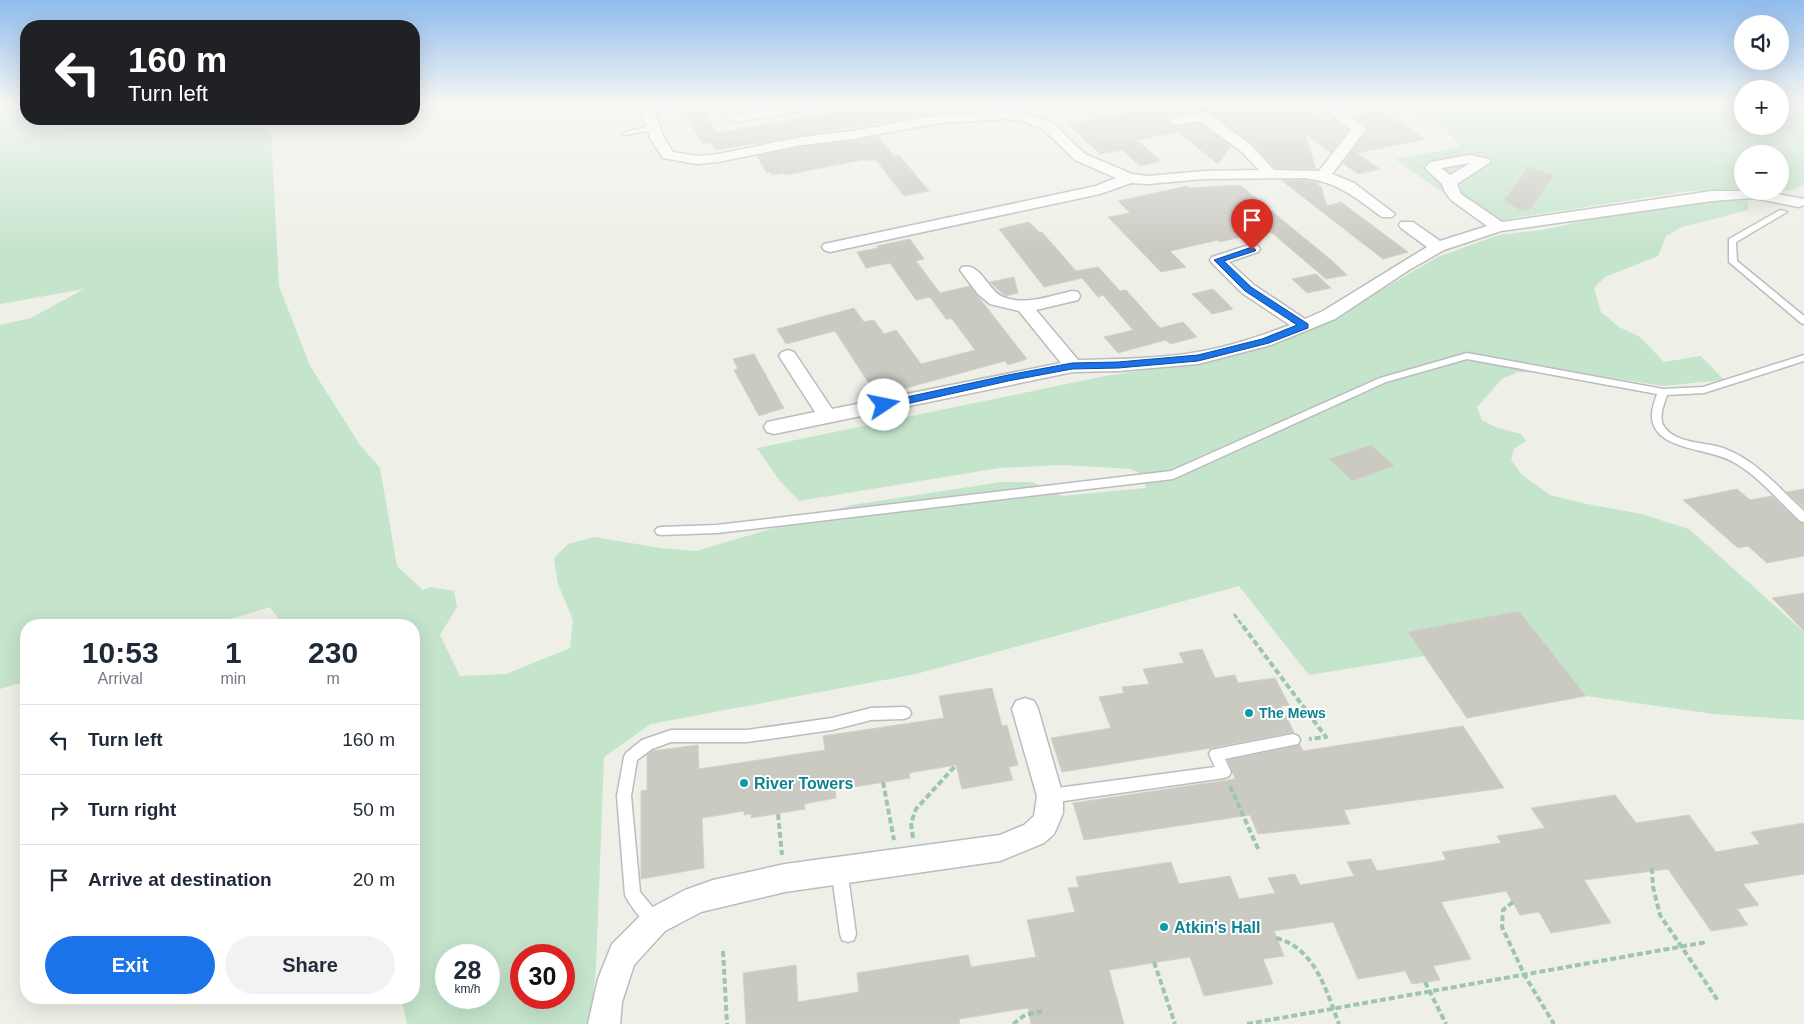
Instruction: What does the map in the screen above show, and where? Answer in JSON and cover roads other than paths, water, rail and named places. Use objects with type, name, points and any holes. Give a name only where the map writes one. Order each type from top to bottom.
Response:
[{"type":"street","points":[[667,153],[668,155],[697,160],[744,153]]},
{"type":"street","points":[[1076,153],[1080,157],[1129,178],[1148,180],[1204,174],[1323,176],[1349,186],[1387,214]]},
{"type":"street","points":[[1250,153],[1271,175]]},
{"type":"street","points":[[1323,176],[1341,153]]},
{"type":"street","points":[[830,247],[1100,190],[1129,178]]},
{"type":"street","points":[[1449,182],[1451,190],[1456,197],[1499,227]]},
{"type":"street","points":[[774,426],[1072,366],[1118,365],[1198,358],[1265,341],[1329,314],[1438,247],[1499,227],[1712,196],[1753,194],[1801,200]]},
{"type":"street","points":[[1783,212],[1801,200]]},
{"type":"street","points":[[1407,225],[1438,247]]},
{"type":"street","points":[[1252,250],[1218,260],[1248,289],[1304,326]]},
{"type":"street","points":[[968,270],[984,290],[996,300],[1025,307],[1072,296]]},
{"type":"street","points":[[1025,307],[1072,366]]},
{"type":"street","points":[[788,356],[828,416]]},
{"type":"street","points":[[604,1024],[613,979],[624,955],[655,922],[674,910],[713,894],[784,878],[1000,848],[1034,834],[1044,825],[1049,812],[1050,796],[1025,709]]},
{"type":"lane","points":[[1783,212],[1732,241],[1734,262],[1804,320]]},
{"type":"lane","points":[[661,530],[717,529],[1173,475],[1384,380],[1467,356],[1663,392],[1704,390],[1804,358]]},
{"type":"lane","points":[[1663,392],[1656,414],[1660,428],[1671,437],[1695,446],[1717,450],[1738,460],[1804,518]]},
{"type":"lane","points":[[655,922],[633,895],[624,796],[631,757],[646,744],[671,736],[747,736],[832,724],[871,714],[904,713]]},
{"type":"lane","points":[[1050,796],[1224,772],[1216,754],[1293,740]]},
{"type":"lane","points":[[841,883],[848,934]]},
{"type":"place","name":"The Mews","points":[[1249,713]]},
{"type":"place","name":"River Towers","points":[[744,783]]},
{"type":"place","name":"Atkin's Hall","points":[[1164,927]]}]
